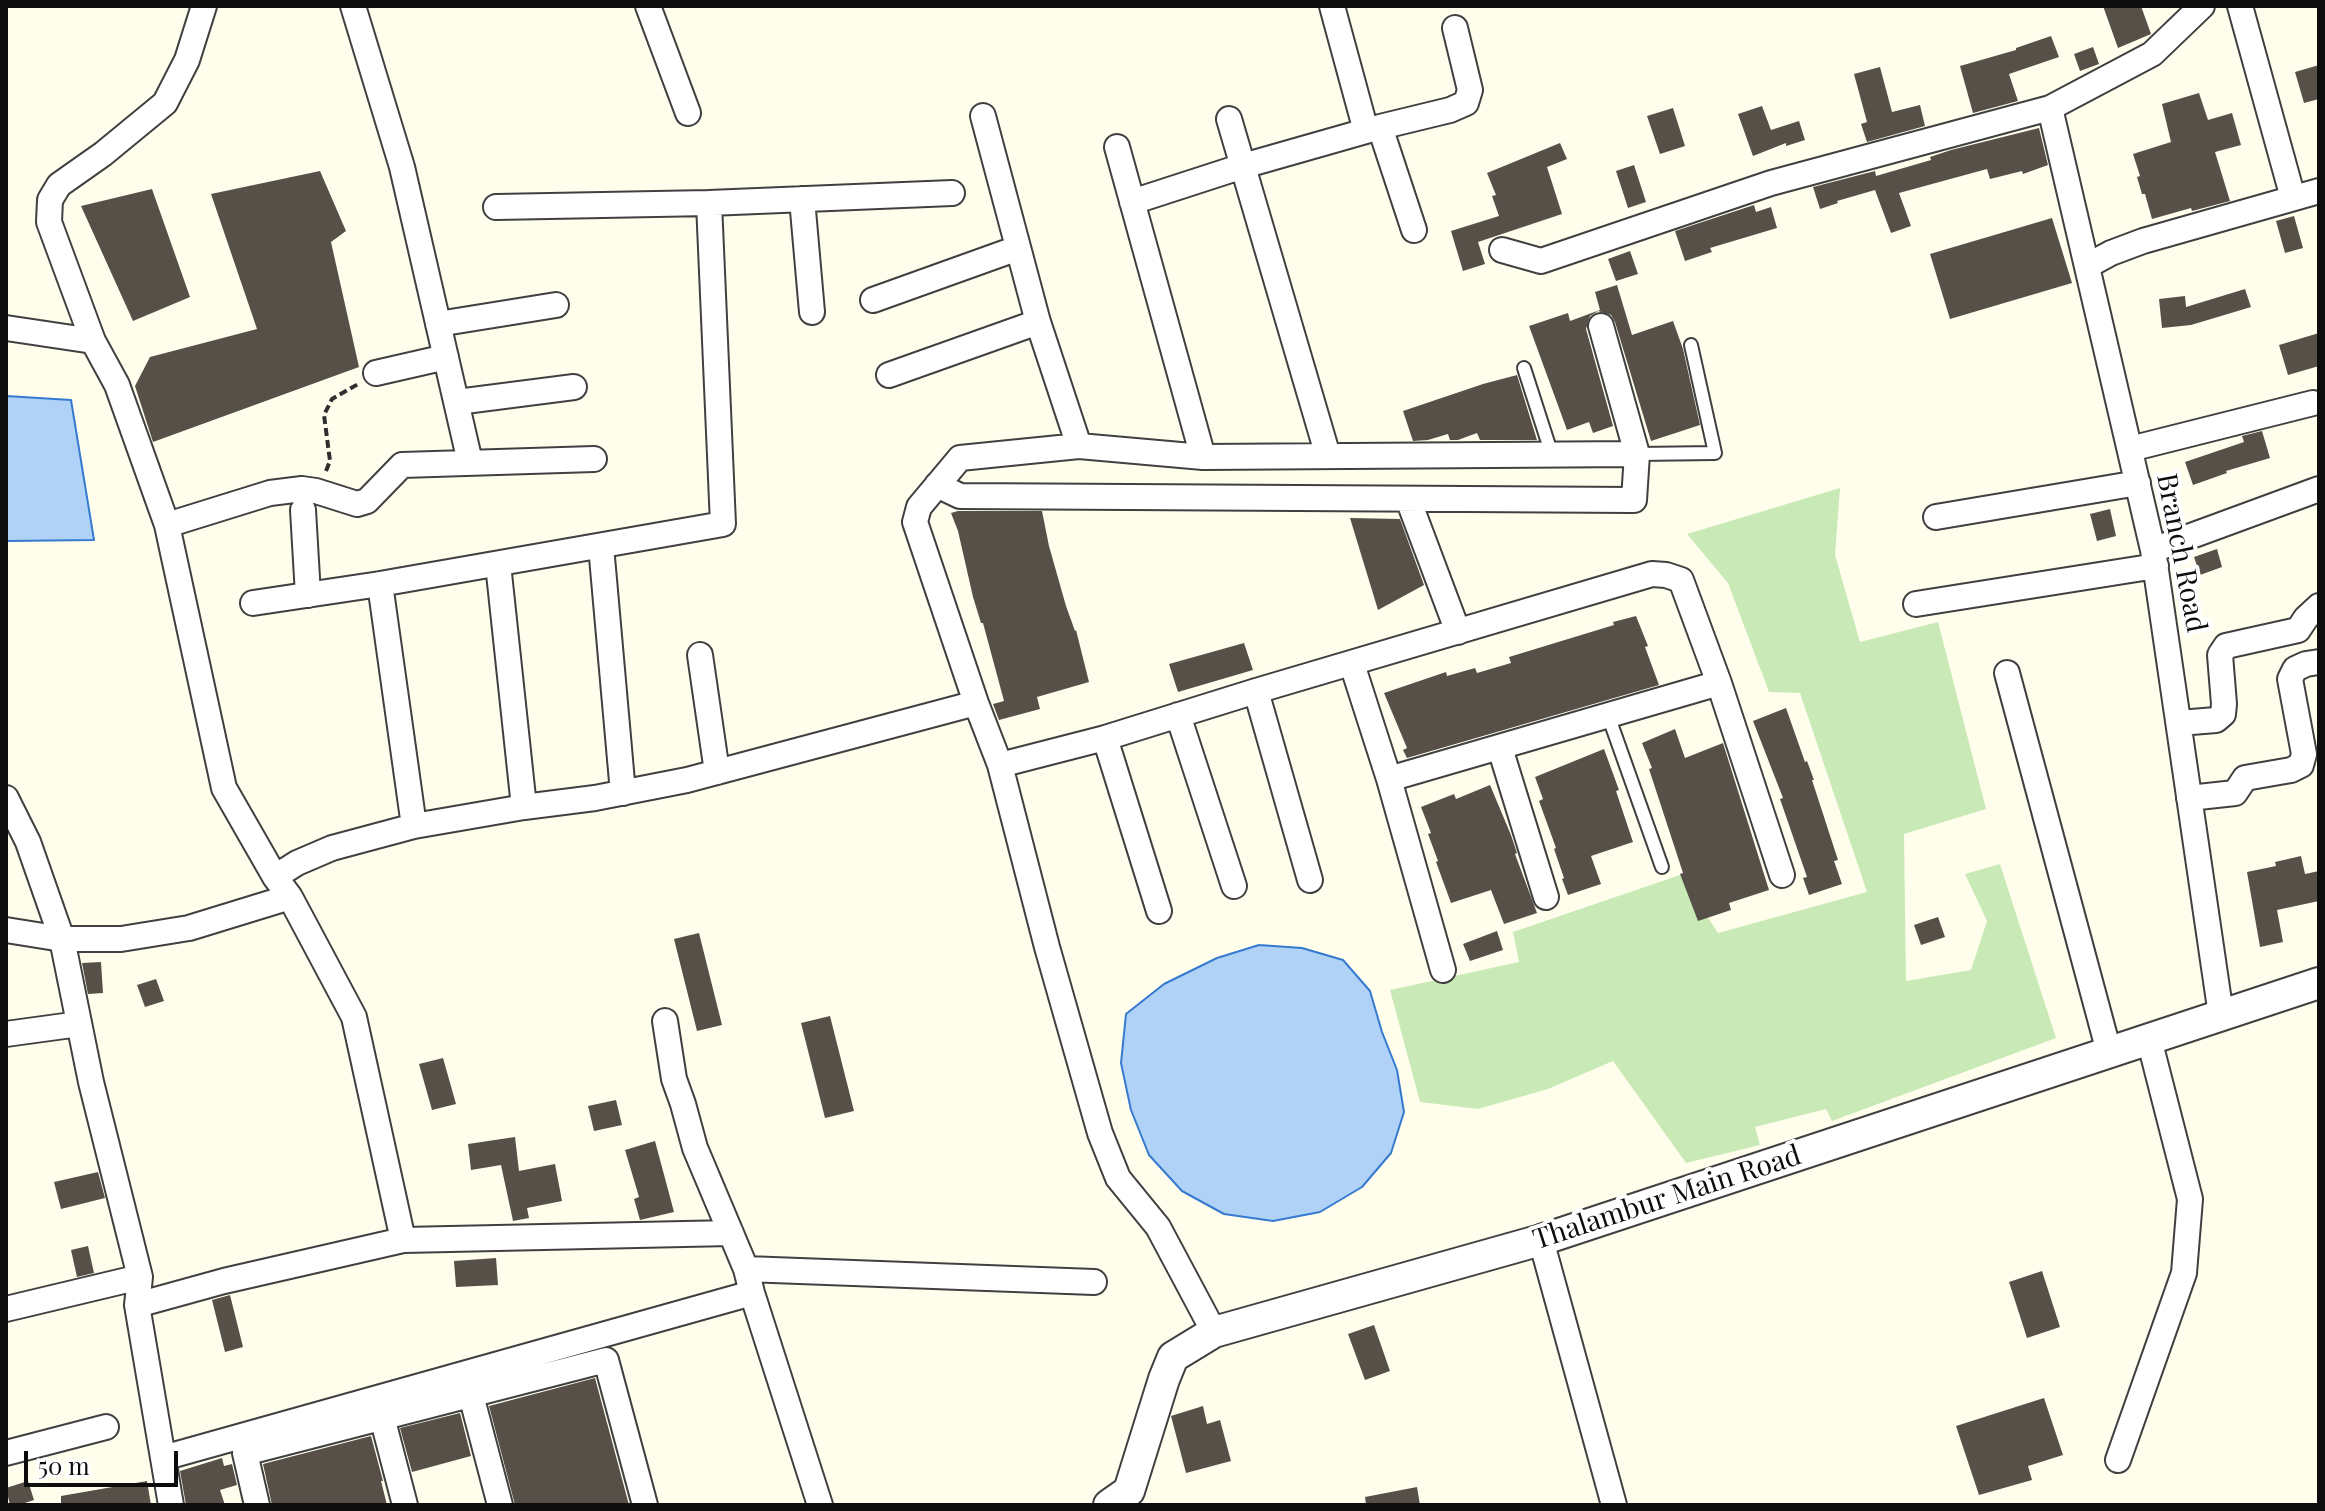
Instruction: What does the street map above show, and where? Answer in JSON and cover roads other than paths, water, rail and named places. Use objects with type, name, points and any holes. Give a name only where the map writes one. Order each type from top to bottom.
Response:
[{"type":"street","points":[[204,6],[187,60],[165,103],[103,154],[59,185],[50,200],[49,222],[93,341],[117,385],[167,525],[224,788],[275,877],[290,897],[354,1017],[403,1240]]},
{"type":"street","points":[[353,6],[402,167],[470,462]]},
{"type":"street","points":[[648,6],[688,113]]},
{"type":"street","points":[[1332,6],[1373,129],[1414,230]]},
{"type":"street","points":[[1502,250],[1541,261],[1771,183],[2050,108],[2152,54],[2202,6]]},
{"type":"street","points":[[2240,6],[2293,198]]},
{"type":"street","points":[[1132,202],[1243,166],[1466,103],[1470,90],[1455,28]]},
{"type":"street","name":"Branch Road","points":[[2050,108],[2155,558],[2221,1015]]},
{"type":"street","points":[[983,116],[1038,322],[1079,446]]},
{"type":"street","points":[[1229,119],[1317,456],[1308,499]]},
{"type":"street","points":[[1117,147],[1203,457]]},
{"type":"street","points":[[2087,266],[2143,241],[2319,191]]},
{"type":"street","points":[[496,207],[709,203],[952,193]]},
{"type":"street","points":[[802,199],[812,312]]},
{"type":"street","points":[[253,603],[723,524],[709,203]]},
{"type":"street","points":[[873,300],[1018,248]]},
{"type":"street","points":[[438,324],[556,305]]},
{"type":"street","points":[[889,375],[1038,322]]},
{"type":"street","points":[[937,485],[960,496],[1634,500],[1637,454],[1601,326]]},
{"type":"street","points":[[6,328],[93,341]]},
{"type":"street","points":[[376,373],[446,357]]},
{"type":"street","points":[[457,402],[574,387]]},
{"type":"street","points":[[2130,449],[2313,403]]},
{"type":"street","points":[[1214,1332],[1158,1227],[1118,1178],[1100,1133],[1000,765],[915,522],[919,507],[960,458],[1079,446],[1203,457],[1637,454]]},
{"type":"street","points":[[309,500],[357,504],[367,501],[402,465],[594,459]]},
{"type":"street","points":[[1936,517],[2138,483]]},
{"type":"street","points":[[167,525],[270,493],[302,489],[309,500],[308,595]]},
{"type":"street","points":[[1916,604],[2155,558],[2319,489]]},
{"type":"street","points":[[1408,499],[1458,632]]},
{"type":"street","points":[[601,546],[623,793]]},
{"type":"street","points":[[498,564],[524,807]]},
{"type":"street","points":[[1000,765],[1105,738],[1645,575],[1666,575],[1681,580],[1719,683],[1782,875]]},
{"type":"street","points":[[380,584],[414,826]]},
{"type":"street","points":[[2179,723],[2216,720],[2223,714],[2220,655],[2226,646],[2298,630],[2319,606]]},
{"type":"street","points":[[2189,798],[2235,793],[2245,778],[2291,770],[2301,765],[2304,754],[2290,679],[2295,669],[2312,663],[2298,630]]},
{"type":"street","points":[[700,655],[717,772]]},
{"type":"street","points":[[1352,664],[1389,779],[1443,970]]},
{"type":"street","points":[[2007,673],[2109,1052]]},
{"type":"street","points":[[1389,779],[1719,683]]},
{"type":"street","points":[[1256,691],[1310,880]]},
{"type":"street","points":[[275,877],[297,863],[332,848],[414,826],[623,793],[717,772],[976,703]]},
{"type":"street","points":[[1178,715],[1234,886]]},
{"type":"street","points":[[1105,738],[1159,911]]},
{"type":"street","points":[[1500,748],[1546,897]]},
{"type":"street","points":[[6,798],[28,842],[62,939],[91,1082],[140,1277],[137,1305],[171,1505]]},
{"type":"street","points":[[6,930],[62,939],[121,939],[189,928],[290,897]]},
{"type":"street","name":"Thalambur Main Road","points":[[1109,1505],[1129,1491],[1173,1357],[1214,1332],[1541,1240],[2319,983]]},
{"type":"street","points":[[665,1021],[674,1079],[695,1148],[746,1269],[820,1505]]},
{"type":"street","points":[[6,1034],[79,1024]]},
{"type":"street","points":[[2118,1460],[2184,1273],[2190,1199],[2149,1039]]},
{"type":"street","points":[[137,1305],[224,1281],[403,1240],[731,1233]]},
{"type":"street","points":[[1541,1240],[1614,1505]]},
{"type":"street","points":[[746,1269],[1094,1282]]},
{"type":"street","points":[[6,1309],[140,1277]]},
{"type":"street","points":[[163,1458],[752,1293]]},
{"type":"street","points":[[257,1505],[245,1453],[606,1360],[645,1505]]},
{"type":"street","points":[[471,1395],[500,1505]]},
{"type":"street","points":[[382,1417],[405,1505]]},
{"type":"street","points":[[6,1453],[106,1427]]},
{"type":"lane","points":[[1637,454],[1715,453],[1691,345]]},
{"type":"lane","points":[[1524,368],[1552,455]]},
{"type":"lane","points":[[1608,715],[1662,867]]},
{"type":"water","points":[[6,396],[71,400],[94,540],[6,541]]},
{"type":"water","points":[[1259,945],[1302,948],[1343,960],[1370,991],[1397,1070],[1404,1112],[1391,1153],[1362,1187],[1320,1212],[1273,1221],[1224,1214],[1182,1191],[1149,1155],[1131,1110],[1121,1063],[1126,1014],[1164,984],[1217,958]]}]
